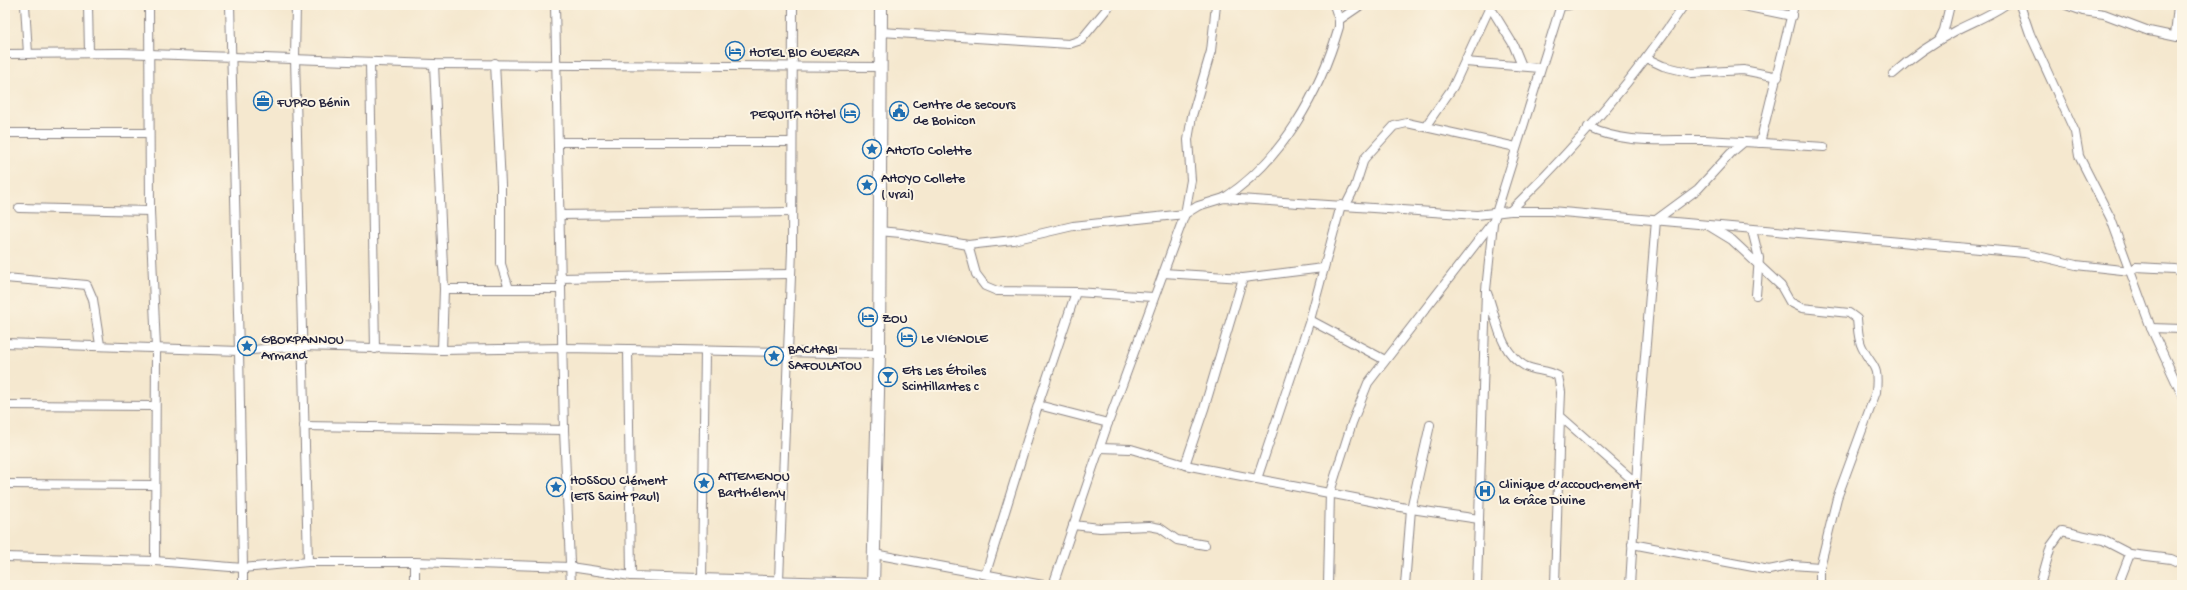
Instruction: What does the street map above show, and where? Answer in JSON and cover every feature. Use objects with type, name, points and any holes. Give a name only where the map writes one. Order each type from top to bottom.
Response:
[{"type":"street","points":[[25,5],[28,54]]},
{"type":"street","points":[[88,5],[89,53]]},
{"type":"street","points":[[149,5],[150,211],[156,348],[155,561]]},
{"type":"street","points":[[230,5],[230,56],[239,351],[243,585]]},
{"type":"street","points":[[296,5],[295,58],[308,562]]},
{"type":"street","points":[[555,5],[560,215],[560,289],[563,348],[564,430],[571,585]]},
{"type":"street","points":[[779,580],[792,212],[792,5]]},
{"type":"street","points":[[5,557],[155,561],[243,568],[308,562],[415,562],[570,567],[631,576],[687,581],[702,577],[873,584],[878,354],[881,5]]},
{"type":"street","points":[[880,32],[1069,44],[1081,40],[1110,5]]},
{"type":"street","points":[[1053,585],[1108,423],[1153,297],[1185,214],[1191,180],[1188,140],[1192,116],[1211,51],[1216,5]]},
{"type":"street","points":[[1224,198],[1250,178],[1275,152],[1315,89],[1335,41],[1339,20],[1334,5]]},
{"type":"street","points":[[1339,20],[1361,5]]},
{"type":"street","points":[[1477,585],[1486,290],[1494,214],[1561,6],[1570,5]]},
{"type":"street","points":[[1510,211],[1533,189],[1588,127],[1646,58],[1684,5]]},
{"type":"street","points":[[1739,5],[1792,16]]},
{"type":"street","points":[[1760,143],[1778,77],[1794,5]]},
{"type":"street","points":[[1939,40],[1944,30],[1950,5]]},
{"type":"street","points":[[1893,74],[1912,57],[1939,40],[1991,15],[2005,5]]},
{"type":"street","points":[[2020,5],[2030,34],[2075,132],[2079,156],[2111,219],[2151,328],[2182,394]]},
{"type":"street","points":[[2066,5],[2084,11],[2104,14],[2149,31],[2178,37],[2178,5]]},
{"type":"street","points":[[1490,6],[1513,44],[1522,66]]},
{"type":"street","points":[[1425,127],[1450,92],[1490,6]]},
{"type":"street","points":[[5,54],[149,54],[434,64],[793,65],[880,67]]},
{"type":"street","points":[[1646,58],[1663,66],[1692,73],[1743,70],[1778,77]]},
{"type":"street","points":[[370,62],[375,349]]},
{"type":"street","points":[[1465,62],[1540,68]]},
{"type":"street","points":[[495,63],[501,185],[501,264],[509,289]]},
{"type":"street","points":[[434,64],[444,289],[442,350]]},
{"type":"street","points":[[1257,479],[1310,320],[1323,268],[1344,205],[1355,187],[1364,159],[1387,133],[1399,124],[1425,127],[1516,147]]},
{"type":"street","points":[[1588,127],[1603,135],[1633,140],[1744,142],[1824,147]]},
{"type":"street","points":[[5,133],[149,133]]},
{"type":"street","points":[[558,142],[792,142]]},
{"type":"street","points":[[1630,585],[1636,483],[1656,220],[1698,189],[1731,153],[1744,142]]},
{"type":"street","points":[[878,231],[908,234],[968,246],[1013,240],[1073,226],[1185,214],[1198,206],[1224,198],[1478,214],[1494,214],[1510,211],[1551,211],[2025,253],[2076,265],[2131,271],[2136,267],[2175,269],[2182,272]]},
{"type":"street","points":[[19,208],[150,211]]},
{"type":"street","points":[[560,215],[792,212]]},
{"type":"street","points":[[1328,585],[1330,492],[1362,395],[1368,383],[1385,360],[1493,223]]},
{"type":"street","points":[[1706,224],[1732,240],[1759,267],[1781,286],[1790,302],[1802,308],[1849,313],[1857,319],[1862,348],[1875,365],[1878,376],[1876,392],[1837,498],[1820,567],[1820,585]]},
{"type":"street","points":[[1752,230],[1756,244],[1759,267],[1756,296]]},
{"type":"street","points":[[968,246],[976,274],[990,289],[997,291],[1076,292],[1153,297]]},
{"type":"street","points":[[1163,273],[1243,278],[1323,268]]},
{"type":"street","points":[[560,278],[790,274]]},
{"type":"street","points":[[5,278],[87,285],[93,299],[100,345]]},
{"type":"street","points":[[1185,465],[1204,409],[1243,278]]},
{"type":"street","points":[[444,289],[560,289]]},
{"type":"street","points":[[1486,290],[1494,309],[1500,336],[1506,347],[1525,366],[1558,376],[1561,392],[1555,585]]},
{"type":"street","points":[[986,573],[1038,405],[1076,292]]},
{"type":"street","points":[[1310,320],[1385,360]]},
{"type":"street","points":[[2151,328],[2182,329]]},
{"type":"street","points":[[5,343],[100,345],[239,351],[303,346],[442,350],[563,348],[878,354]]},
{"type":"street","points":[[628,349],[631,576]]},
{"type":"street","points":[[702,577],[705,350]]},
{"type":"street","points":[[5,405],[155,406]]},
{"type":"street","points":[[1038,405],[1108,423]]},
{"type":"street","points":[[1560,416],[1636,483]]},
{"type":"street","points":[[1405,585],[1411,508],[1430,425]]},
{"type":"street","points":[[304,426],[564,430]]},
{"type":"street","points":[[1100,448],[1131,449],[1185,465],[1411,508],[1479,519]]},
{"type":"street","points":[[5,484],[155,485]]},
{"type":"street","points":[[1073,525],[1100,528],[1149,526],[1160,528],[1177,540],[1204,545]]},
{"type":"street","points":[[2040,585],[2051,546],[2062,531],[2103,540],[2130,554],[2171,559],[2182,564]]},
{"type":"street","points":[[1632,544],[1769,570],[1792,565],[1820,567]]},
{"type":"street","points":[[874,554],[986,573],[1043,585]]},
{"type":"street","points":[[2118,585],[2130,554]]},
{"type":"street","points":[[415,562],[415,585]]},
{"type":"place","name":"HOTEL BIO GUERRA","points":[[735,51]]},
{"type":"place","name":"FUPRO Bénin","points":[[263,101]]},
{"type":"place","name":"Centre de secours de Bohicon","points":[[899,111]]},
{"type":"place","name":"PEQUITA Hôtel","points":[[850,113]]},
{"type":"place","name":"AHOTO Colette","points":[[872,149]]},
{"type":"place","name":"AHOYO Collete ( vrai)","points":[[867,185]]},
{"type":"place","name":"ZOU","points":[[868,317]]},
{"type":"place","name":"Le VIGNOLE","points":[[907,337]]},
{"type":"place","name":"GBOKPANNOU Armand","points":[[247,346]]},
{"type":"place","name":"BACHABI SAFOULATOU","points":[[774,356]]},
{"type":"place","name":"Ets Les Étoiles Scintillantes c","points":[[888,377]]},
{"type":"place","name":"ATTEMENOU Barthélemy","points":[[704,483]]},
{"type":"place","name":"HOSSOU Clément (ETS Saint Paul)","points":[[556,487]]},
{"type":"place","name":"Clinique d’accouchement la Grâce Divine","points":[[1485,491]]}]
